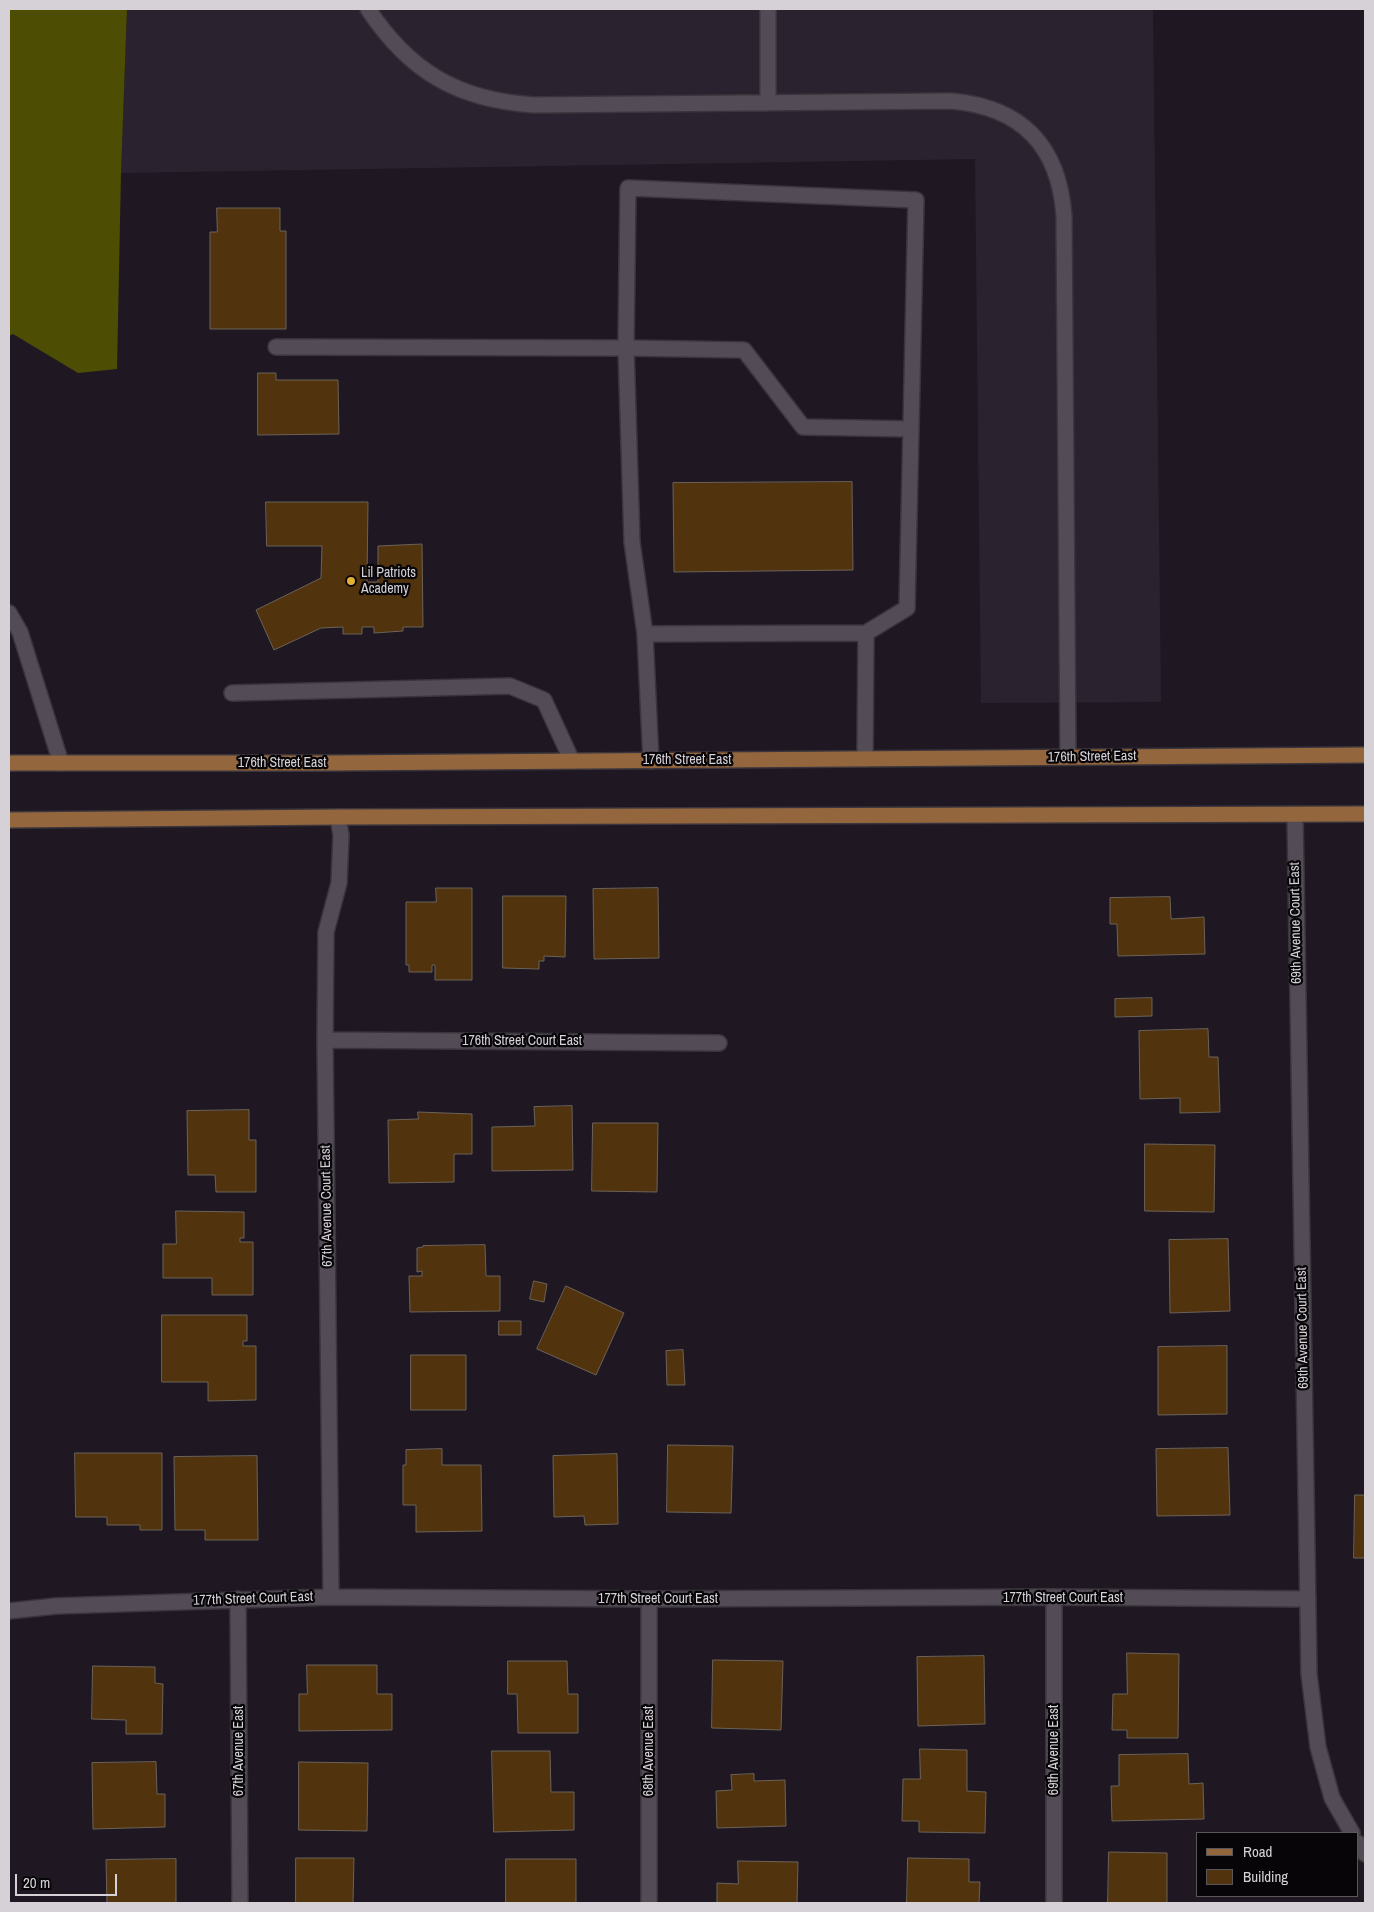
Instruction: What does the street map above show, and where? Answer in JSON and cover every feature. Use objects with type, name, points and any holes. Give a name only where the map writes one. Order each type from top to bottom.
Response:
[{"type":"main road","name":"176th Street East","points":[[9,763],[651,761],[1365,755]]},
{"type":"main road","points":[[9,820],[338,817],[1365,814]]},
{"type":"street","points":[[368,9],[386,35],[408,58],[432,76],[456,89],[481,98],[507,104],[951,101],[974,103],[996,110],[1015,120],[1033,135],[1047,152],[1057,172],[1063,194],[1068,757]]},
{"type":"street","points":[[768,9],[768,103]]},
{"type":"street","points":[[646,634],[866,632],[907,608],[916,200],[628,188],[626,348],[632,542],[646,634],[651,761]]},
{"type":"street","points":[[276,346],[744,350],[802,427],[911,430]]},
{"type":"street","points":[[9,613],[20,632],[61,763]]},
{"type":"street","points":[[865,759],[866,632]]},
{"type":"street","points":[[232,693],[510,686],[544,700],[572,761]]},
{"type":"street","name":"69th Avenue Court East","points":[[1295,815],[1310,1674],[1318,1747],[1332,1798],[1351,1832]]},
{"type":"street","name":"67th Avenue Court East","points":[[332,1597],[325,1040],[326,932],[339,883],[341,835],[338,817]]},
{"type":"street","name":"176th Street Court East","points":[[325,1040],[718,1043]]},
{"type":"street","name":"177th Street Court East","points":[[9,1611],[56,1606],[332,1597],[1308,1599]]},
{"type":"street","name":"69th Avenue East","points":[[1054,1597],[1054,1903]]},
{"type":"street","name":"67th Avenue East","points":[[238,1599],[240,1903]]},
{"type":"street","name":"68th Avenue East","points":[[649,1599],[649,1903]]},
{"type":"shaded area","points":[[9,9],[127,9],[117,369],[78,373],[13,334],[9,336]]},
{"type":"shaded area","points":[[127,9],[1153,9],[1161,702],[981,703],[975,159],[121,173]]},
{"type":"building","points":[[217,208],[280,208],[280,231],[286,231],[286,329],[210,329],[210,232],[217,232]]},
{"type":"building","points":[[258,373],[276,373],[276,380],[338,380],[339,434],[258,435]]},
{"type":"building","points":[[852,482],[853,570],[674,572],[673,483]]},
{"type":"building","points":[[266,502],[368,502],[367,582],[378,582],[378,546],[422,544],[423,627],[403,627],[403,631],[374,633],[374,627],[362,627],[362,634],[343,634],[343,627],[321,628],[274,650],[256,610],[321,578],[322,546],[267,546]]},
{"type":"building","points":[[436,888],[472,888],[472,980],[435,980],[435,965],[432,965],[432,972],[409,972],[409,965],[406,965],[406,902],[436,902]]},
{"type":"building","points":[[658,888],[659,958],[594,959],[593,889]]},
{"type":"building","points":[[503,896],[566,896],[565,957],[544,956],[544,961],[539,961],[539,969],[503,968]]},
{"type":"building","points":[[1170,897],[1171,919],[1204,917],[1205,954],[1118,956],[1117,924],[1110,924],[1110,898]]},
{"type":"building","points":[[1152,998],[1152,1016],[1115,1017],[1115,999]]},
{"type":"building","points":[[1208,1029],[1209,1057],[1218,1057],[1220,1112],[1180,1113],[1180,1098],[1140,1099],[1139,1031]]},
{"type":"building","points":[[572,1106],[573,1170],[492,1171],[492,1127],[535,1126],[534,1107]]},
{"type":"building","points":[[249,1110],[249,1140],[256,1140],[256,1192],[216,1192],[215,1175],[188,1175],[187,1111]]},
{"type":"building","points":[[418,1112],[472,1114],[472,1154],[454,1154],[454,1182],[389,1183],[388,1120],[418,1119]]},
{"type":"building","points":[[593,1123],[658,1123],[657,1192],[592,1191]]},
{"type":"building","points":[[1145,1144],[1215,1145],[1214,1212],[1145,1211]]},
{"type":"building","points":[[176,1211],[244,1212],[244,1238],[240,1238],[240,1242],[253,1242],[253,1295],[212,1295],[212,1278],[163,1278],[163,1244],[176,1244]]},
{"type":"building","points":[[1228,1239],[1230,1311],[1170,1313],[1169,1240]]},
{"type":"building","points":[[485,1245],[486,1276],[500,1276],[500,1311],[410,1312],[409,1276],[422,1276],[422,1271],[417,1272],[417,1248],[423,1246]]},
{"type":"building","points":[[534,1281],[547,1284],[544,1302],[530,1299]]},
{"type":"building","points":[[566,1286],[624,1313],[596,1375],[537,1349]]},
{"type":"building","points":[[162,1315],[247,1315],[247,1341],[243,1341],[243,1346],[256,1346],[256,1400],[208,1401],[208,1382],[162,1382]]},
{"type":"building","points":[[499,1321],[521,1321],[521,1335],[499,1335]]},
{"type":"building","points":[[1227,1346],[1227,1414],[1158,1415],[1158,1347]]},
{"type":"building","points":[[683,1350],[685,1385],[667,1385],[666,1351]]},
{"type":"building","points":[[411,1355],[466,1355],[466,1410],[411,1410]]},
{"type":"building","points":[[668,1445],[733,1446],[731,1513],[667,1512]]},
{"type":"building","points":[[1228,1448],[1230,1515],[1157,1516],[1156,1449]]},
{"type":"building","points":[[442,1449],[442,1465],[481,1465],[482,1531],[416,1532],[416,1505],[403,1505],[403,1465],[406,1465],[406,1450]]},
{"type":"building","points":[[75,1453],[162,1453],[162,1530],[140,1530],[140,1525],[107,1525],[107,1517],[76,1517]]},
{"type":"building","points":[[617,1454],[618,1524],[585,1525],[584,1516],[554,1517],[553,1456]]},
{"type":"building","points":[[257,1456],[258,1540],[205,1540],[205,1530],[175,1530],[174,1457]]},
{"type":"building","points":[[1355,1495],[1365,1495],[1365,1558],[1354,1558]]},
{"type":"building","points":[[1127,1653],[1179,1654],[1178,1738],[1127,1738],[1127,1730],[1112,1730],[1113,1694],[1127,1694]]},
{"type":"building","points":[[984,1656],[985,1724],[918,1726],[917,1657]]},
{"type":"building","points":[[713,1660],[783,1661],[781,1730],[712,1728]]},
{"type":"building","points":[[508,1661],[567,1661],[568,1694],[578,1694],[578,1733],[518,1733],[517,1694],[508,1694]]},
{"type":"building","points":[[307,1665],[377,1665],[377,1694],[392,1694],[392,1730],[299,1731],[299,1694],[307,1694]]},
{"type":"building","points":[[93,1666],[155,1667],[155,1683],[163,1684],[162,1734],[126,1734],[126,1720],[92,1719]]},
{"type":"building","points":[[920,1749],[967,1750],[967,1791],[986,1792],[985,1833],[919,1832],[919,1821],[902,1821],[903,1779],[920,1779]]},
{"type":"building","points":[[492,1751],[550,1751],[551,1792],[574,1792],[574,1830],[494,1832]]},
{"type":"building","points":[[1188,1754],[1189,1784],[1203,1783],[1204,1819],[1112,1821],[1111,1786],[1119,1786],[1119,1755]]},
{"type":"building","points":[[156,1762],[157,1794],[165,1794],[165,1827],[93,1829],[92,1763]]},
{"type":"building","points":[[299,1762],[368,1763],[367,1831],[299,1830]]},
{"type":"building","points":[[754,1774],[754,1781],[785,1780],[786,1826],[717,1828],[716,1791],[732,1790],[731,1775]]},
{"type":"building","points":[[1109,1852],[1167,1853],[1167,1903],[1108,1903]]},
{"type":"building","points":[[296,1858],[354,1858],[353,1903],[296,1903]]},
{"type":"building","points":[[908,1858],[969,1859],[969,1882],[980,1882],[979,1903],[907,1903]]},
{"type":"building","points":[[176,1859],[176,1903],[107,1903],[106,1860]]},
{"type":"building","points":[[506,1859],[576,1859],[576,1903],[506,1903]]},
{"type":"building","points":[[738,1861],[798,1862],[797,1903],[717,1903],[717,1883],[738,1884]]},
{"type":"place","name":"Lil Patriots Academy","points":[[351,581]]}]
